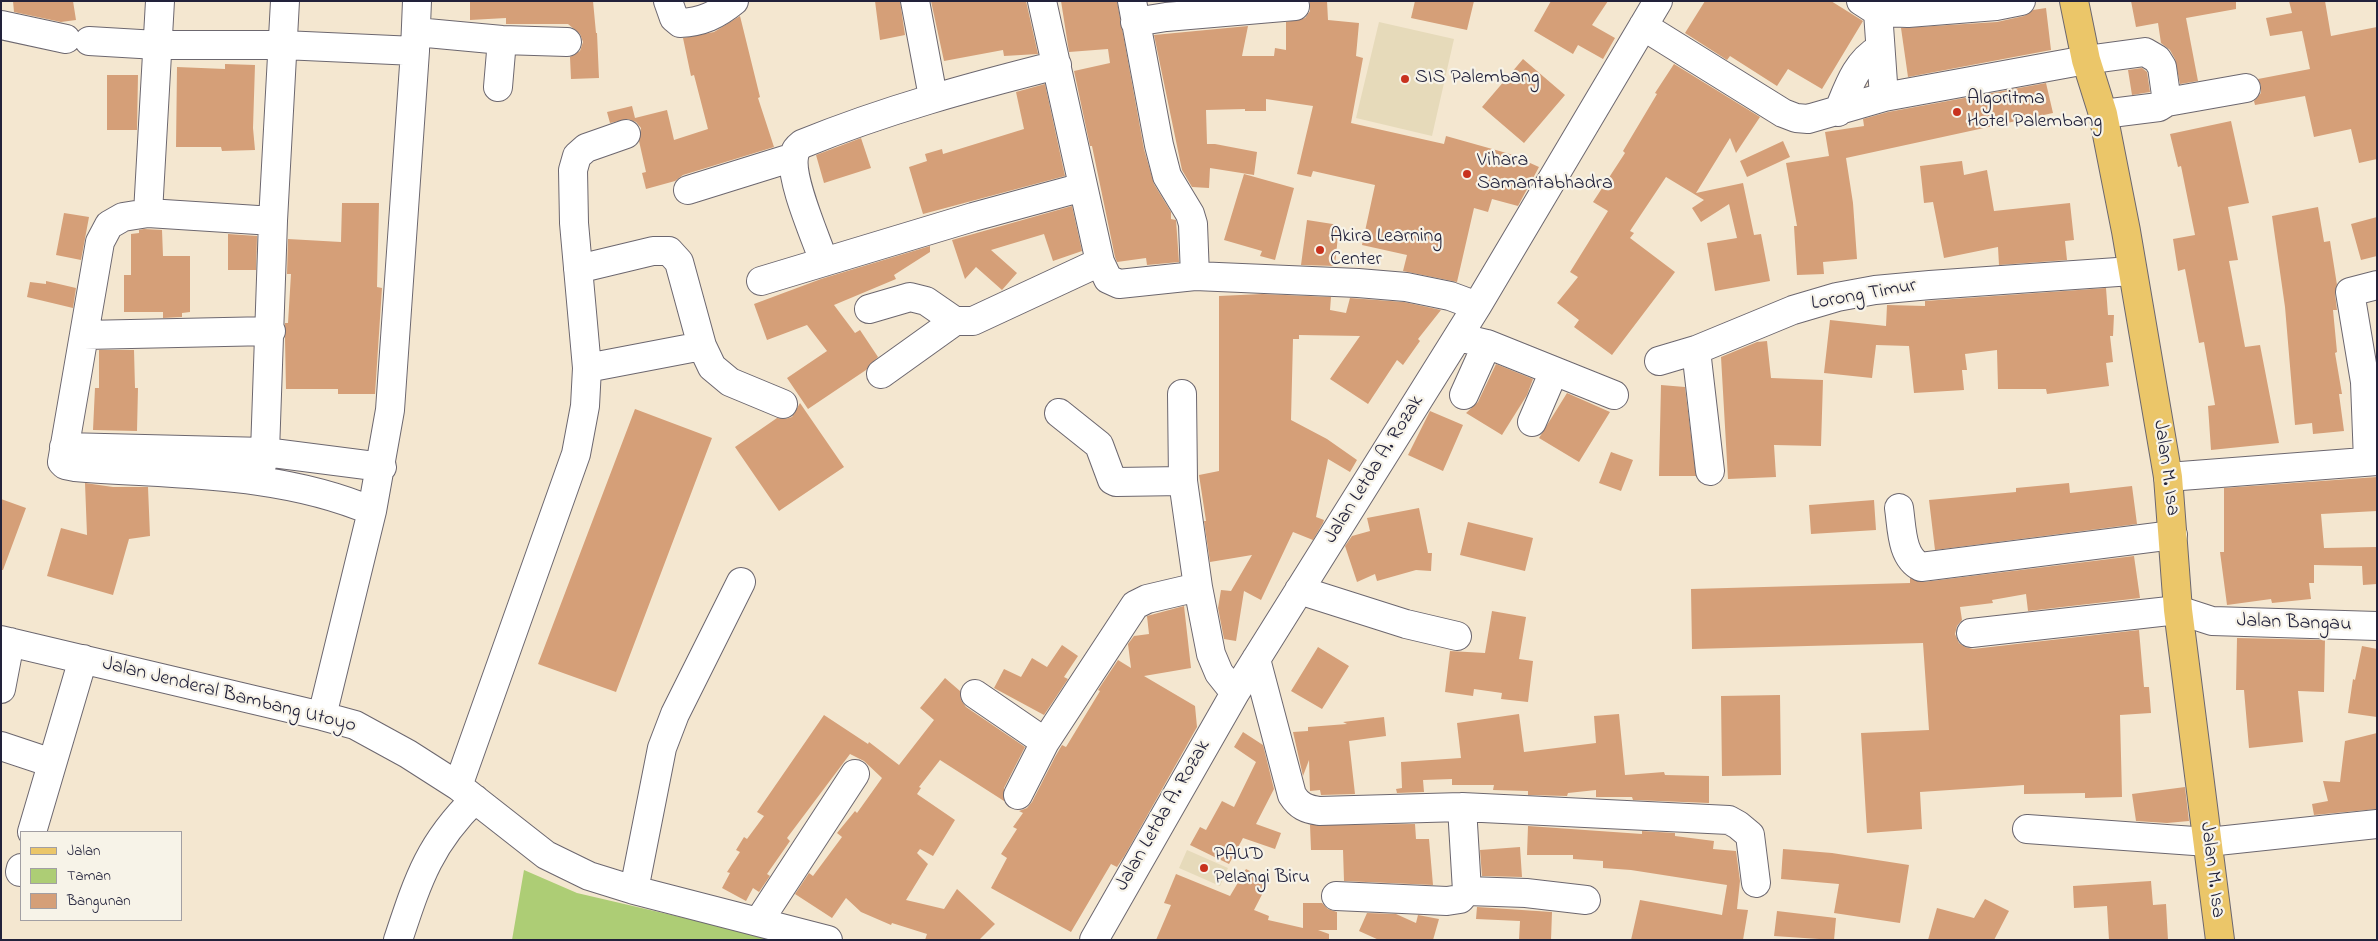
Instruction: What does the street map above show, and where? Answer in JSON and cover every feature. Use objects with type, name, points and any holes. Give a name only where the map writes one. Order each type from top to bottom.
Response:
[{"type":"main road","name":"Jalan M. Isa","points":[[2074,1],[2086,60],[2103,114],[2168,477],[2178,610],[2220,940]]},
{"type":"street","points":[[148,213],[160,1]]},
{"type":"street","points":[[258,480],[265,452],[271,331],[273,221],[285,1]]},
{"type":"street","points":[[322,716],[382,467],[390,410],[417,1]]},
{"type":"street","points":[[668,1],[674,18],[680,23],[705,20],[721,12],[734,1]]},
{"type":"street","points":[[915,1],[933,97]]},
{"type":"street","points":[[1042,1],[1100,262],[1108,279],[1119,284],[1195,276],[1406,287],[1450,296],[1478,306]]},
{"type":"street","points":[[1195,276],[1193,224],[1190,214],[1167,176],[1159,145],[1133,12],[1166,17],[1295,6],[1294,1]]},
{"type":"street","name":"Jalan Letda A. Rozak","points":[[1094,940],[1235,693],[1478,306],[1658,1]]},
{"type":"street","points":[[1884,97],[1880,49],[1870,6],[1908,13],[1996,6],[2021,1]]},
{"type":"street","points":[[1,25],[77,40],[158,45],[283,45],[502,40],[567,42]]},
{"type":"street","points":[[1643,26],[1783,113],[1796,118],[1808,119],[1838,112],[1884,97],[2086,60],[2145,52],[2157,59],[2162,67],[2167,102]]},
{"type":"street","points":[[498,87],[502,40]]},
{"type":"street","points":[[1838,112],[1860,66],[1868,56],[1880,49]]},
{"type":"street","points":[[824,262],[794,174],[796,149],[802,144],[849,125],[933,97],[1057,64]]},
{"type":"street","points":[[2103,114],[2159,107],[2167,102],[2246,88]]},
{"type":"street","points":[[398,940],[418,879],[467,793],[576,454],[585,406],[587,368],[578,269],[573,170],[577,156],[586,148],[626,134]]},
{"type":"street","points":[[688,190],[794,157]]},
{"type":"street","points":[[762,281],[973,216],[1083,186]]},
{"type":"street","points":[[273,221],[148,213],[123,217],[109,225],[100,242],[64,447],[63,464],[76,467],[212,475],[258,480],[340,498],[372,512]]},
{"type":"street","points":[[578,269],[653,251],[668,252],[679,262],[702,346],[712,367],[730,382],[783,404]]},
{"type":"street","points":[[881,374],[955,321],[973,320],[1100,262]]},
{"type":"street","name":"Lorong Timur","points":[[1659,362],[1696,350],[1793,310],[1837,297],[1921,286],[2132,271]]},
{"type":"street","points":[[2168,477],[2372,461],[2366,382],[2350,292],[2377,285]]},
{"type":"street","points":[[870,309],[910,297],[926,301],[955,321]]},
{"type":"street","points":[[84,335],[271,331]]},
{"type":"street","points":[[1458,337],[1487,344],[1614,395]]},
{"type":"street","points":[[1464,395],[1487,344]]},
{"type":"street","points":[[587,368],[702,346]]},
{"type":"street","points":[[1696,350],[1710,472]]},
{"type":"street","points":[[1532,422],[1554,371]]},
{"type":"street","points":[[1182,394],[1183,480],[1198,587],[1211,654],[1219,672],[1235,693]]},
{"type":"street","points":[[1059,413],[1099,445],[1112,480],[1116,482],[1183,480]]},
{"type":"street","points":[[64,447],[265,452],[382,467]]},
{"type":"street","points":[[1899,508],[1908,556],[1921,567],[2173,535]]},
{"type":"street","points":[[634,890],[662,748],[675,714],[741,582]]},
{"type":"street","points":[[1018,795],[1045,742],[1135,605],[1147,599],[1198,587]]},
{"type":"street","points":[[1299,590],[1406,624],[1457,636]]},
{"type":"street","points":[[1971,633],[2178,610]]},
{"type":"street","name":"Jalan Bangau","points":[[2178,610],[2212,621],[2377,626]]},
{"type":"street","name":"Jalan Bangau","points":[[2182,641],[2212,621]]},
{"type":"street","points":[[1,689],[6,641]]},
{"type":"street","name":"Jalan Jenderal Bambang Utoyo","points":[[6,641],[322,716],[355,726],[382,739],[467,793],[546,855],[589,876],[634,890],[828,940]]},
{"type":"street","points":[[1256,659],[1287,780],[1297,803],[1318,811],[1462,808],[1729,820],[1750,835],[1756,883]]},
{"type":"street","points":[[32,831],[83,660]]},
{"type":"street","points":[[975,694],[1045,742]]},
{"type":"street","points":[[1,746],[52,763]]},
{"type":"street","points":[[759,921],[854,774]]},
{"type":"street","points":[[1462,808],[1467,892]]},
{"type":"street","points":[[2027,830],[2208,842],[2377,824]]},
{"type":"street","points":[[1336,896],[1447,901],[1460,899],[1467,892],[1526,894],[1586,900]]},
{"type":"shaded area","name":"SIS Palembang","points":[[1379,22],[1454,39],[1432,136],[1356,118]]},
{"type":"shaded area","name":"PAUD Pelangi Biru","points":[[1187,850],[1228,868],[1220,886],[1179,868]]},
{"type":"green space","points":[[524,870],[577,893],[779,940],[512,940]]},
{"type":"building","points":[[13,1],[73,1],[76,20],[61,22],[14,12]]},
{"type":"building","points":[[470,1],[593,1],[597,33],[599,78],[571,79],[570,57],[580,51],[583,42],[580,34],[568,24],[506,24],[506,18],[470,20]]},
{"type":"building","points":[[875,1],[900,1],[905,35],[880,40]]},
{"type":"building","points":[[931,1],[1026,1],[1038,54],[1004,56],[1003,50],[944,61]]},
{"type":"building","points":[[1061,1],[1117,1],[1144,149],[1154,184],[1171,212],[1171,219],[1176,220],[1179,262],[1147,265],[1146,258],[1117,262],[1074,71],[1110,63],[1108,49],[1069,52]]},
{"type":"building","points":[[1310,1],[1327,1],[1328,20],[1359,23],[1356,56],[1363,58],[1351,123],[1444,144],[1446,136],[1510,154],[1539,167],[1518,206],[1492,199],[1488,212],[1474,208],[1457,282],[1403,271],[1407,255],[1362,245],[1375,185],[1313,171],[1311,177],[1297,174],[1313,106],[1266,99],[1266,111],[1245,111],[1245,109],[1206,110],[1207,144],[1257,152],[1254,175],[1210,168],[1209,188],[1192,187],[1182,170],[1154,35],[1248,26],[1242,56],[1274,56],[1275,48],[1286,50],[1286,22],[1305,18],[1310,11]]},
{"type":"building","points":[[1415,1],[1474,1],[1467,30],[1411,18]]},
{"type":"building","points":[[1551,1],[1608,1],[1592,25],[1615,38],[1603,59],[1578,45],[1573,54],[1534,31]]},
{"type":"building","points":[[1705,1],[1831,1],[1863,21],[1822,89],[1788,69],[1777,86],[1730,56],[1727,60],[1685,33]]},
{"type":"building","points":[[2131,1],[2236,1],[2236,9],[2186,18],[2198,81],[2180,84],[2175,59],[2170,50],[2161,43],[2158,23],[2136,27]]},
{"type":"building","points":[[2289,1],[2325,1],[2331,36],[2377,27],[2377,159],[2359,163],[2351,129],[2314,137],[2305,96],[2255,105],[2254,101],[2261,93],[2258,79],[2310,69],[2302,31],[2270,36],[2266,18],[2292,13]]},
{"type":"building","points":[[2046,8],[2051,50],[1908,77],[1901,28],[1997,22],[2024,16],[2033,10]]},
{"type":"building","points":[[740,16],[760,97],[758,98],[774,147],[683,175],[675,181],[646,189],[642,173],[646,172],[639,141],[641,128],[636,122],[628,119],[610,123],[607,112],[632,106],[635,118],[667,110],[674,140],[708,129],[694,75],[691,76],[683,38],[714,32]]},
{"type":"building","points":[[1523,59],[1565,95],[1524,143],[1482,107]]},
{"type":"building","points":[[225,64],[255,65],[253,128],[255,150],[222,151],[221,147],[176,147],[177,67],[225,69]]},
{"type":"building","points":[[1674,64],[1760,117],[1736,153],[1730,138],[1696,193],[1743,183],[1754,235],[1761,234],[1770,281],[1715,291],[1707,243],[1737,238],[1729,204],[1701,222],[1692,208],[1704,200],[1666,177],[1630,231],[1634,233],[1630,238],[1675,272],[1612,355],[1574,327],[1579,320],[1557,303],[1578,277],[1570,272],[1608,211],[1593,202],[1625,153],[1623,151],[1657,94],[1655,93]]},
{"type":"building","points":[[2142,68],[2147,72],[2150,92],[2132,95],[2128,70]]},
{"type":"building","points":[[107,75],[138,75],[137,130],[107,130]]},
{"type":"building","points":[[2046,83],[2053,113],[1846,158],[1853,203],[1857,259],[1823,262],[1824,274],[1797,275],[1794,226],[1797,226],[1786,163],[1829,156],[1825,132],[1864,126],[1863,119],[1888,112]]},
{"type":"building","points":[[1045,84],[1065,176],[923,214],[909,167],[927,161],[925,154],[942,149],[943,154],[1024,129],[1016,92]]},
{"type":"building","points":[[2231,121],[2249,203],[2228,207],[2238,260],[2229,261],[2245,347],[2260,345],[2279,443],[2211,450],[2208,406],[2215,405],[2204,342],[2199,343],[2185,269],[2178,271],[2173,239],[2195,235],[2181,166],[2178,167],[2170,134]]},
{"type":"building","points":[[861,138],[871,168],[824,183],[816,155]]},
{"type":"building","points":[[1783,141],[1790,157],[1747,177],[1740,161]]},
{"type":"building","points":[[1962,161],[1964,175],[1987,170],[1994,211],[2070,203],[2074,240],[2065,241],[2067,260],[1999,265],[1998,247],[1944,258],[1933,202],[1924,203],[1920,166]]},
{"type":"building","points":[[1244,174],[1294,188],[1275,260],[1260,256],[1262,251],[1224,240]]},
{"type":"building","points":[[342,203],[379,203],[377,287],[382,288],[375,394],[338,394],[338,389],[286,389],[285,323],[288,323],[291,274],[287,274],[288,239],[341,242]]},
{"type":"building","points":[[1072,206],[1082,251],[1053,261],[1044,234],[991,250],[1017,273],[1002,290],[976,267],[965,279],[952,240]]},
{"type":"building","points":[[2318,207],[2324,242],[2330,241],[2337,285],[2335,294],[2337,310],[2333,310],[2337,352],[2335,353],[2342,394],[2339,394],[2344,431],[2313,434],[2312,423],[2295,425],[2285,307],[2272,216]]},
{"type":"building","points":[[64,213],[89,217],[81,260],[56,255]]},
{"type":"building","points":[[2377,217],[2377,256],[2361,260],[2351,224]]},
{"type":"building","name":"Akira Learning Center","points":[[1307,220],[1339,225],[1335,266],[1301,265]]},
{"type":"building","points":[[139,230],[162,230],[163,256],[190,256],[190,312],[182,313],[182,317],[163,318],[163,312],[124,312],[124,275],[131,275],[131,234],[139,233]]},
{"type":"building","points":[[228,234],[257,236],[256,270],[228,270]]},
{"type":"building","points":[[930,246],[930,252],[894,275],[896,279],[834,305],[855,333],[860,330],[878,357],[866,370],[808,409],[787,378],[827,351],[807,325],[767,340],[754,304],[821,279]]},
{"type":"building","points":[[46,281],[76,288],[73,308],[27,297],[30,282],[46,284]]},
{"type":"building","points":[[2106,288],[2108,315],[2114,315],[2113,336],[2110,336],[2113,362],[2106,363],[2109,386],[2047,394],[2046,389],[1998,389],[1997,350],[1965,354],[1967,370],[1962,370],[1964,390],[1914,393],[1909,346],[1876,345],[1872,378],[1824,373],[1830,320],[1886,326],[1887,305],[1925,306],[1925,301]]},
{"type":"building","points":[[1262,294],[1331,297],[1330,310],[1346,313],[1350,298],[1404,302],[1441,310],[1418,339],[1420,341],[1403,365],[1397,360],[1368,404],[1330,379],[1360,336],[1299,335],[1299,339],[1293,339],[1291,420],[1327,439],[1357,460],[1350,472],[1328,459],[1316,517],[1324,520],[1323,523],[1313,540],[1293,532],[1261,600],[1244,591],[1236,641],[1224,639],[1218,608],[1221,590],[1231,591],[1252,555],[1210,562],[1199,475],[1219,471],[1219,296]]},
{"type":"building","points":[[1767,341],[1771,378],[1823,380],[1821,446],[1774,445],[1776,477],[1728,479],[1721,357],[1757,342]]},
{"type":"building","points":[[99,350],[134,350],[135,388],[138,388],[137,431],[93,430],[95,388],[99,388]]},
{"type":"building","points":[[1496,364],[1533,379],[1527,395],[1502,435],[1466,413],[1478,402]]},
{"type":"building","points":[[1661,385],[1685,387],[1696,476],[1659,476]]},
{"type":"building","points":[[1567,393],[1610,412],[1579,462],[1539,438]]},
{"type":"building","points":[[800,403],[844,467],[779,511],[735,447],[777,418],[785,419],[792,417]]},
{"type":"building","points":[[635,409],[712,438],[616,692],[538,664]]},
{"type":"building","points":[[1430,411],[1463,425],[1443,471],[1408,455]]},
{"type":"building","points":[[1611,452],[1633,460],[1621,491],[1599,483]]},
{"type":"building","points":[[2377,477],[2377,511],[2321,514],[2324,548],[2377,547],[2377,584],[2363,585],[2362,566],[2314,565],[2314,583],[2309,583],[2311,599],[2272,603],[2271,599],[2227,605],[2220,552],[2224,552],[2224,488]]},
{"type":"building","points":[[85,483],[113,487],[148,487],[150,536],[129,539],[113,595],[47,576],[61,528],[87,535]]},
{"type":"building","points":[[2069,483],[2070,493],[2132,486],[2137,524],[1935,550],[1929,500],[2016,492],[2016,488]]},
{"type":"building","points":[[1,499],[26,508],[3,570],[1,570]]},
{"type":"building","points":[[1874,500],[1876,530],[1811,534],[1809,505]]},
{"type":"building","points":[[1419,508],[1428,553],[1432,553],[1431,571],[1416,570],[1377,581],[1375,574],[1357,582],[1345,546],[1352,536],[1370,531],[1367,518]]},
{"type":"building","points":[[1468,522],[1533,538],[1525,571],[1460,555]]},
{"type":"building","points":[[2134,556],[2140,598],[2028,611],[2026,594],[1992,600],[1993,603],[1960,607],[1962,620],[1957,626],[1955,634],[1959,643],[1973,649],[2139,630],[2144,687],[2149,687],[2151,713],[2120,715],[2122,797],[2085,798],[2085,793],[2024,794],[2024,785],[1920,792],[1922,829],[1867,833],[1861,733],[1929,730],[1923,643],[1692,649],[1691,589],[1910,583],[1910,578],[1923,582]]},
{"type":"building","points":[[1184,606],[1191,668],[1144,676],[1195,706],[1197,727],[1125,855],[1117,867],[1111,864],[1071,932],[991,888],[1007,858],[1001,854],[1017,829],[1013,827],[1023,813],[1019,811],[1027,808],[1032,802],[1062,745],[1066,747],[1100,691],[1098,690],[1118,660],[1131,668],[1128,644],[1134,636],[1149,634],[1147,616]]},
{"type":"building","points":[[1492,611],[1526,617],[1519,659],[1533,661],[1528,702],[1501,699],[1502,693],[1474,689],[1473,696],[1445,692],[1450,651],[1485,653]]},
{"type":"building","points":[[2237,638],[2325,640],[2324,692],[2298,691],[2303,742],[2249,748],[2244,690],[2236,690]]},
{"type":"building","points":[[1062,645],[1078,656],[1064,677],[1068,679],[1044,715],[994,688],[1004,669],[1021,677],[1032,658],[1047,667]]},
{"type":"building","points":[[2362,646],[2377,649],[2377,717],[2348,713],[2353,679],[2355,680]]},
{"type":"building","points":[[1318,647],[1349,666],[1322,709],[1291,691]]},
{"type":"building","points":[[945,678],[960,691],[961,700],[966,707],[1025,747],[1004,788],[1004,801],[940,760],[919,787],[921,788],[917,794],[955,820],[933,856],[920,849],[917,853],[928,864],[906,900],[944,909],[957,889],[995,924],[979,940],[925,940],[927,934],[892,923],[891,925],[861,912],[846,898],[832,918],[795,894],[809,873],[813,876],[842,837],[837,833],[855,811],[857,813],[882,778],[864,761],[850,754],[787,838],[790,841],[767,874],[770,876],[759,892],[753,888],[746,901],[722,888],[730,873],[727,872],[740,852],[736,850],[744,837],[747,839],[764,816],[757,812],[824,715],[868,744],[869,742],[899,765],[934,720],[920,708]]},
{"type":"building","points":[[1780,695],[1781,775],[1722,776],[1721,696]]},
{"type":"building","points":[[1519,714],[1524,752],[1596,743],[1594,716],[1619,714],[1625,775],[1664,772],[1665,775],[1709,776],[1709,803],[1633,800],[1632,797],[1596,797],[1596,790],[1568,793],[1567,796],[1528,795],[1528,791],[1493,790],[1494,785],[1452,785],[1452,779],[1423,780],[1424,792],[1397,793],[1396,789],[1402,788],[1401,762],[1461,758],[1457,723]]},
{"type":"building","points":[[1384,717],[1386,736],[1349,741],[1355,794],[1321,795],[1320,790],[1310,791],[1309,760],[1303,776],[1293,732],[1308,731],[1308,727],[1347,724],[1343,722]]},
{"type":"building","points":[[1243,732],[1263,745],[1274,789],[1256,824],[1281,833],[1275,849],[1243,838],[1229,864],[1190,845],[1200,827],[1206,830],[1222,801],[1234,807],[1256,762],[1234,747]]},
{"type":"building","points":[[2377,733],[2377,809],[2314,815],[2312,804],[2328,801],[2323,781],[2340,782],[2345,741]]},
{"type":"building","points":[[2185,787],[2189,821],[2167,823],[2136,821],[2132,794]]},
{"type":"building","points":[[1415,824],[1416,839],[1429,839],[1433,885],[1344,881],[1343,850],[1311,850],[1310,825]]},
{"type":"building","points":[[1528,826],[1642,834],[1642,831],[1675,833],[1675,836],[1714,841],[1713,849],[1736,851],[1740,881],[1737,909],[1748,910],[1743,940],[1631,940],[1640,900],[1722,915],[1727,885],[1631,870],[1603,868],[1603,861],[1573,859],[1573,855],[1527,855]]},
{"type":"building","points":[[1520,847],[1522,877],[1482,876],[1480,850]]},
{"type":"building","points":[[1783,849],[1832,853],[1909,865],[1900,923],[1834,913],[1839,884],[1781,879]]},
{"type":"building","points":[[1246,869],[1269,881],[1254,910],[1269,916],[1268,920],[1303,928],[1303,903],[1322,903],[1328,909],[1337,912],[1337,930],[1318,930],[1329,934],[1329,940],[1156,940],[1171,905],[1164,903],[1176,874],[1230,896]]},
{"type":"building","points":[[2151,881],[2153,905],[2166,904],[2168,940],[2109,940],[2107,906],[2074,908],[2073,886]]},
{"type":"building","points":[[1985,899],[2009,911],[1994,940],[1928,940],[1937,908],[1974,918]]},
{"type":"building","points":[[1477,907],[1552,912],[1551,940],[1519,940],[1520,921],[1476,919]]},
{"type":"building","points":[[1777,911],[1836,918],[1834,940],[1774,936]]},
{"type":"building","points":[[1367,913],[1396,914],[1416,923],[1418,915],[1439,919],[1433,940],[1379,940],[1359,931]]},
{"type":"place","name":"SIS Palembang","points":[[1405,79]]},
{"type":"place","name":"Algoritma Hotel Palembang","points":[[1957,112]]},
{"type":"place","name":"Vihara Samantabhadra","points":[[1467,174]]},
{"type":"place","name":"Akira Learning Center","points":[[1320,250]]},
{"type":"place","name":"PAUD Pelangi Biru","points":[[1204,868]]}]
